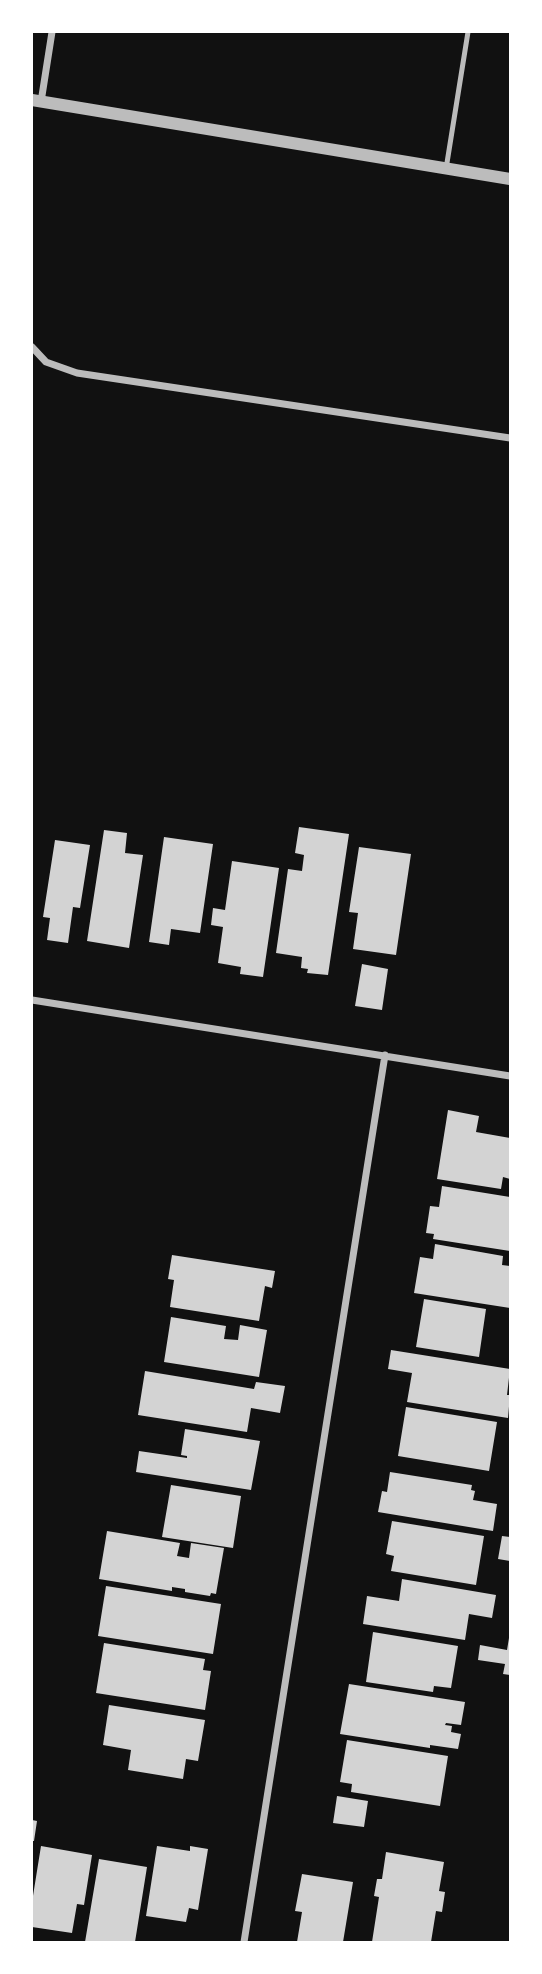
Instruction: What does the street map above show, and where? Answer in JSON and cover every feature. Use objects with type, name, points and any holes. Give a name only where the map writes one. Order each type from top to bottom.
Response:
[{"type":"street","points":[[52,32],[36,101],[510,179]]},
{"type":"street","points":[[32,347],[46,362],[77,373],[510,438]]},
{"type":"street","points":[[32,1000],[510,1076]]},
{"type":"street","points":[[244,1942],[385,1055]]},
{"type":"lane","points":[[446,169],[468,32]]},
{"type":"building","points":[[299,827],[349,834],[328,975],[307,973],[308,969],[301,968],[302,957],[276,953],[288,869],[302,871],[304,855],[295,853]]},
{"type":"building","points":[[104,830],[127,833],[125,853],[143,855],[129,948],[87,941]]},
{"type":"building","points":[[164,837],[213,844],[200,933],[171,929],[169,945],[149,942]]},
{"type":"building","points":[[55,840],[90,845],[80,908],[73,907],[68,943],[47,940],[50,918],[43,917]]},
{"type":"building","points":[[359,847],[411,854],[396,955],[353,949],[358,913],[349,912]]},
{"type":"building","points":[[232,861],[279,868],[263,977],[240,974],[241,967],[218,963],[223,927],[211,925],[213,908],[225,910]]},
{"type":"building","points":[[362,964],[388,969],[382,1010],[355,1006]]},
{"type":"building","points":[[448,1110],[479,1116],[476,1132],[510,1138],[510,1179],[503,1177],[501,1189],[437,1179]]},
{"type":"building","points":[[442,1186],[510,1197],[510,1251],[433,1239],[434,1234],[426,1233],[430,1206],[439,1207]]},
{"type":"building","points":[[435,1244],[503,1256],[502,1265],[510,1266],[510,1308],[414,1293],[420,1257],[433,1259]]},
{"type":"building","points":[[172,1255],[275,1271],[272,1288],[265,1286],[259,1321],[170,1307],[174,1280],[168,1279]]},
{"type":"building","points":[[424,1299],[486,1309],[479,1357],[416,1347]]},
{"type":"building","points":[[171,1317],[226,1326],[224,1339],[238,1340],[240,1325],[267,1330],[259,1377],[164,1362]]},
{"type":"building","points":[[391,1350],[510,1369],[508,1418],[407,1402],[412,1373],[388,1369]]},
{"type":"building","points":[[145,1371],[254,1389],[256,1382],[285,1386],[280,1413],[251,1408],[247,1432],[138,1415]]},
{"type":"building","points":[[406,1407],[497,1422],[489,1471],[398,1456]]},
{"type":"building","points":[[185,1429],[260,1441],[251,1490],[136,1472],[139,1451],[187,1458],[181,1455]]},
{"type":"building","points":[[390,1472],[472,1485],[471,1490],[475,1491],[473,1500],[497,1504],[493,1531],[378,1512],[382,1491],[387,1492]]},
{"type":"building","points":[[171,1485],[241,1496],[233,1548],[162,1537]]},
{"type":"building","points":[[392,1521],[484,1536],[476,1585],[391,1571],[394,1556],[386,1554]]},
{"type":"building","points":[[107,1531],[180,1543],[177,1556],[189,1558],[191,1543],[224,1548],[216,1594],[211,1593],[210,1596],[172,1587],[172,1591],[99,1579]]},
{"type":"building","points":[[502,1536],[510,1537],[510,1561],[498,1559]]},
{"type":"building","points":[[402,1579],[496,1595],[492,1618],[469,1614],[465,1640],[363,1624],[367,1596],[399,1601]]},
{"type":"building","points":[[106,1586],[221,1604],[213,1654],[98,1636]]},
{"type":"building","points":[[373,1632],[458,1646],[451,1688],[434,1686],[433,1692],[366,1682]]},
{"type":"building","points":[[509,1638],[510,1675],[503,1674],[505,1664],[478,1660],[480,1645],[507,1650]]},
{"type":"building","points":[[104,1643],[205,1659],[203,1670],[211,1671],[205,1710],[96,1693]]},
{"type":"building","points":[[349,1684],[465,1702],[461,1725],[445,1725],[452,1726],[451,1732],[461,1734],[458,1749],[430,1745],[430,1748],[340,1734]]},
{"type":"building","points":[[109,1705],[205,1720],[198,1761],[186,1759],[183,1779],[128,1770],[131,1750],[103,1745]]},
{"type":"building","points":[[347,1740],[448,1756],[440,1806],[351,1792],[352,1784],[340,1782]]},
{"type":"building","points":[[337,1796],[368,1801],[364,1827],[333,1823]]},
{"type":"building","points":[[32,1820],[37,1821],[34,1841],[32,1841]]},
{"type":"building","points":[[41,1846],[92,1855],[84,1905],[77,1904],[72,1933],[32,1927],[32,1902]]},
{"type":"building","points":[[157,1846],[190,1851],[190,1846],[208,1849],[198,1910],[189,1908],[186,1922],[146,1916]]},
{"type":"building","points":[[386,1852],[444,1862],[439,1891],[445,1892],[442,1912],[436,1911],[431,1942],[372,1942],[379,1897],[374,1896],[377,1879],[382,1879]]},
{"type":"building","points":[[99,1859],[147,1867],[135,1942],[85,1942]]},
{"type":"building","points":[[302,1874],[353,1882],[343,1942],[297,1942],[302,1912],[295,1911]]}]
